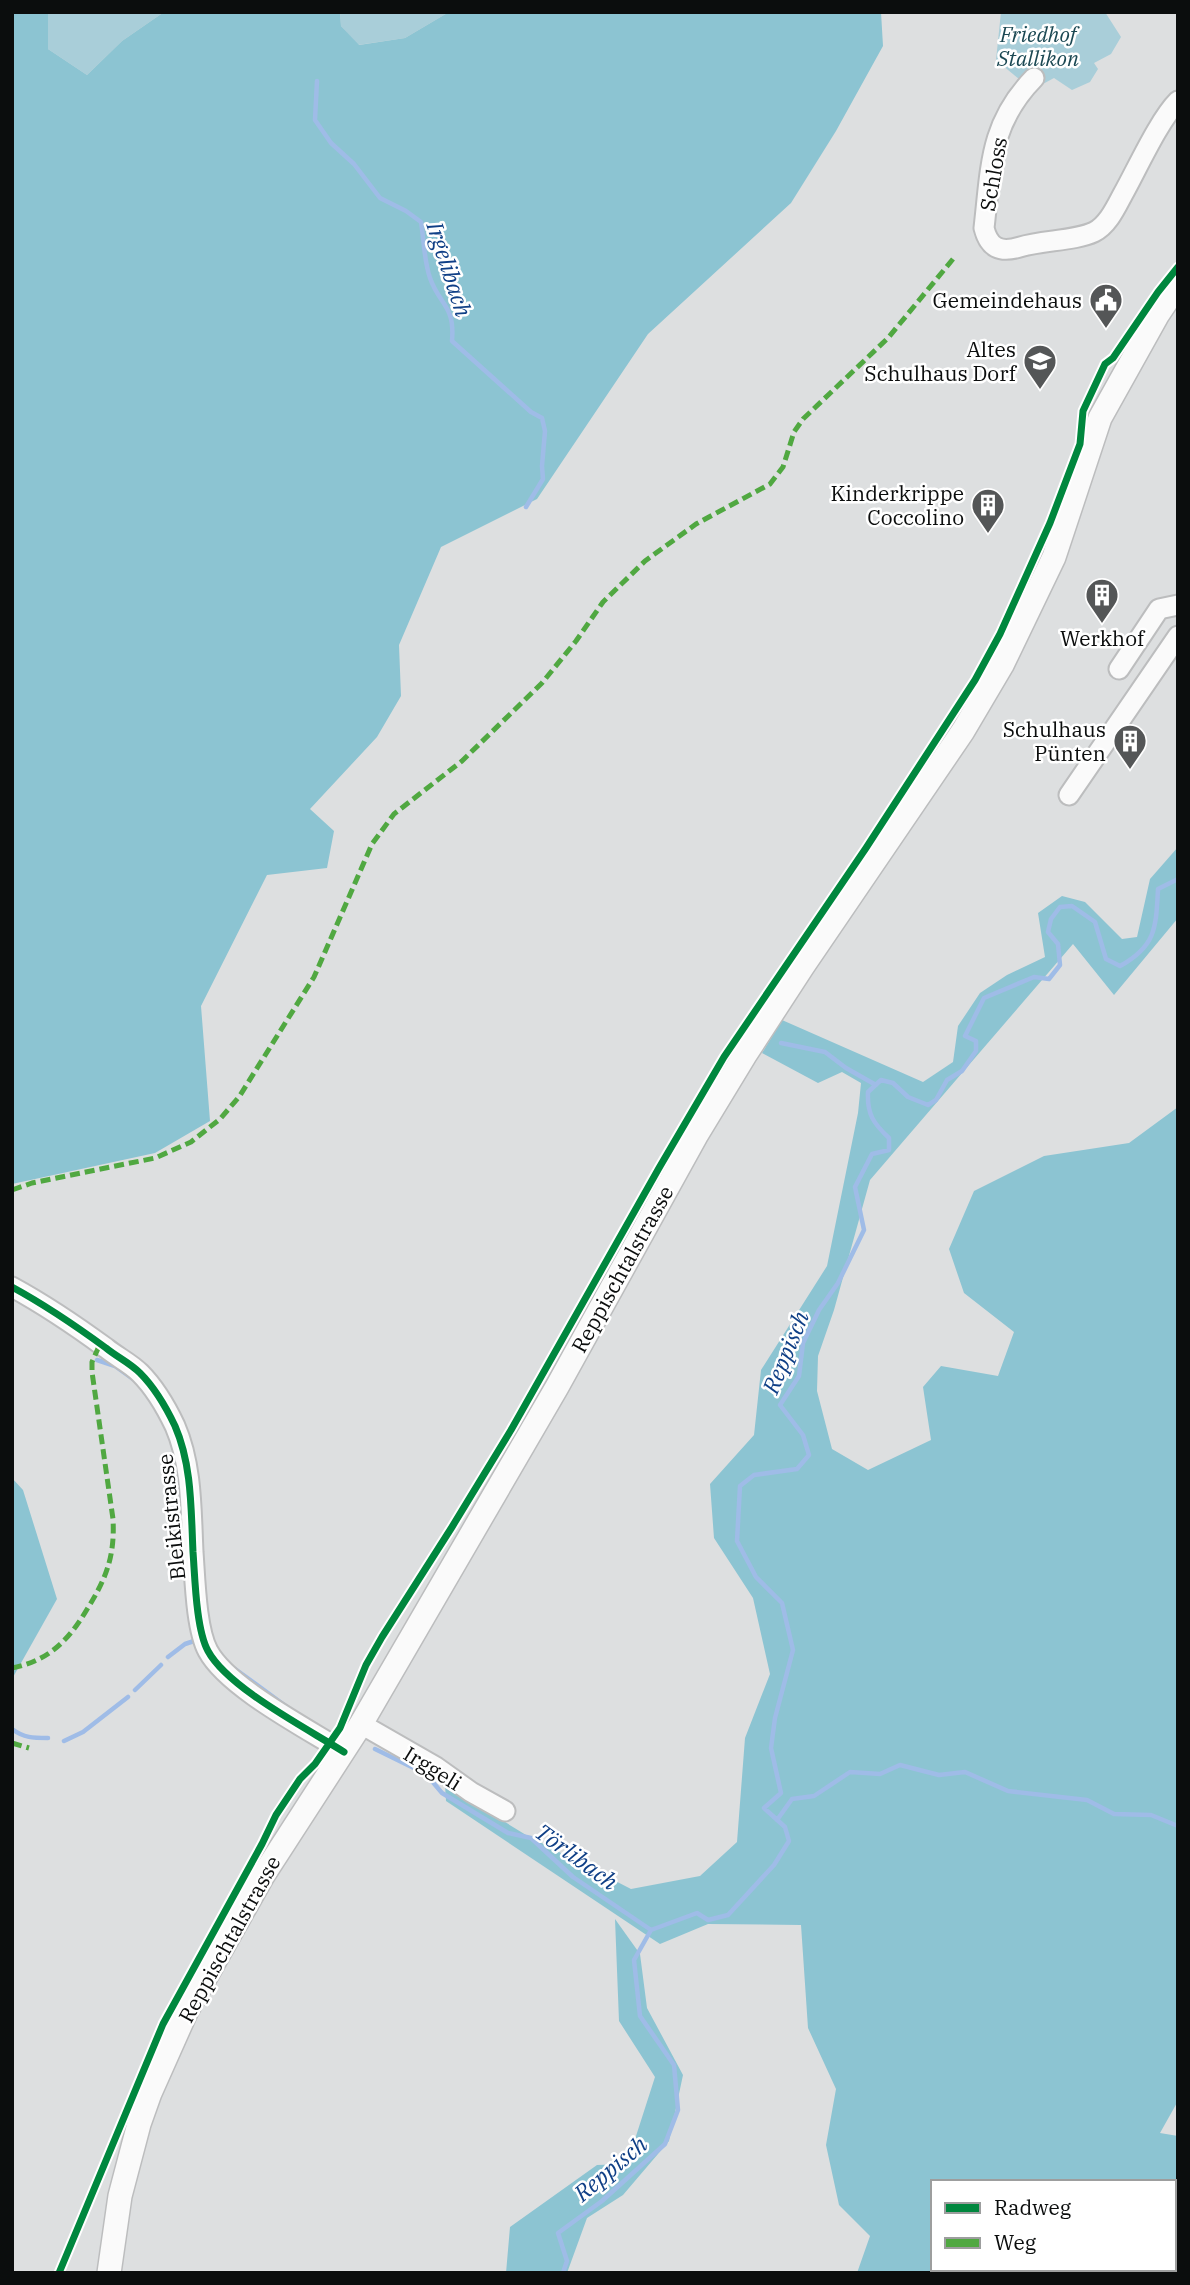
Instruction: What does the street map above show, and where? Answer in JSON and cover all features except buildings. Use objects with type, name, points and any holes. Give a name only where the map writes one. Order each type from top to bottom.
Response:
[{"type":"main road","name":"Reppischtalstrasse","points":[[108,2273],[128,2161],[150,2093],[187,2010],[262,1877],[361,1724],[527,1440],[711,1111],[803,966],[963,731],[1002,665],[1054,557],[1100,418],[1158,314],[1178,285]]},
{"type":"street","name":"Schloss","points":[[1034,78],[1017,95],[993,148],[984,228],[987,239],[1004,250],[1096,232],[1113,211],[1165,118],[1178,101]]},
{"type":"street","points":[[1119,669],[1159,609],[1178,605]]},
{"type":"street","points":[[1069,795],[1178,636]]},
{"type":"street","name":"Bleikistrasse","points":[[12,1287],[129,1363],[151,1386],[176,1427],[188,1475],[195,1582],[208,1650],[240,1684],[344,1752]]},
{"type":"street","name":"Irggeli","points":[[361,1724],[505,1811]]},
{"type":"green space","points":[[48,12],[164,12],[122,41],[87,75],[48,49]]},
{"type":"green space","points":[[340,12],[449,12],[405,38],[358,45],[341,26]]},
{"type":"green space","name":"Friedhof Stallikon","points":[[1001,12],[1105,12],[1121,37],[1111,54],[1094,63],[1098,69],[1090,82],[1072,90],[1054,78],[1041,85],[1035,80],[1019,79],[996,60]]},
{"type":"shaded area","points":[[12,12],[48,12],[48,49],[87,75],[122,41],[164,12],[340,12],[341,26],[359,45],[405,38],[449,12],[881,12],[883,46],[836,131],[791,203],[648,334],[537,499],[441,547],[399,645],[401,696],[377,737],[310,809],[334,831],[327,868],[267,875],[201,1006],[210,1121],[155,1153],[12,1184]]},
{"type":"shaded area","points":[[1178,847],[1178,918],[1114,995],[1073,944],[870,1180],[834,1310],[818,1356],[817,1391],[832,1449],[868,1470],[931,1440],[923,1387],[941,1366],[998,1376],[1014,1332],[964,1293],[949,1249],[974,1191],[1044,1156],[1129,1143],[1178,1107],[1178,2101],[1160,2133],[1178,2136],[1178,2273],[857,2273],[870,2236],[839,2205],[826,2145],[836,2089],[808,2028],[801,1925],[708,1924],[660,1944],[446,1801],[445,1785],[526,1835],[631,1889],[700,1876],[737,1842],[745,1738],[770,1674],[753,1598],[714,1538],[710,1484],[754,1435],[761,1370],[827,1266],[858,1113],[861,1083],[842,1072],[818,1083],[762,1053],[782,1020],[923,1082],[953,1062],[958,1026],[980,993],[1007,975],[1045,957],[1038,913],[1062,896],[1085,902],[1122,939],[1137,937],[1150,879]]},
{"type":"shaded area","points":[[12,1478],[23,1490],[57,1599],[12,1679]]},
{"type":"shaded area","points":[[615,1919],[640,1954],[647,2008],[683,2075],[669,2141],[623,2195],[587,2218],[567,2273],[506,2273],[510,2227],[597,2165],[627,2164],[655,2077],[619,2021]]},
{"type":"waterway","name":"Irgelibach","points":[[317,81],[315,120],[331,143],[354,164],[380,198],[421,222],[428,271],[449,313],[452,341],[531,412],[542,418],[545,431],[543,479],[526,507]]},
{"type":"waterway","name":"Reppisch","points":[[563,2273],[567,2261],[558,2233],[602,2201],[665,2144],[678,2110],[674,2065],[640,2016],[634,1960],[651,1930],[697,1913],[708,1920],[728,1915],[774,1865],[789,1841],[785,1827],[764,1808],[781,1793],[771,1748],[775,1718],[793,1650],[782,1603],[756,1577],[737,1541],[740,1486],[754,1475],[797,1469],[809,1455],[803,1435],[780,1405],[799,1376],[803,1343],[819,1310],[838,1283],[864,1230],[855,1187],[872,1154],[889,1150],[889,1138],[875,1123],[870,1112],[868,1092],[881,1080],[893,1083],[908,1097],[928,1105],[936,1100],[947,1080],[962,1071],[976,1051],[976,1041],[965,1036],[984,998],[1034,977],[1049,979],[1060,965],[1058,944],[1048,932],[1051,919],[1060,907],[1072,906],[1095,922],[1106,959],[1120,966],[1141,951],[1152,935],[1158,889],[1178,879]]},
{"type":"waterway","name":"Irgelibach","points":[[781,1043],[825,1052],[876,1085]]},
{"type":"waterway","points":[[97,1360],[115,1366],[133,1379]]},
{"type":"waterway","points":[[168,1657],[185,1644],[197,1640]]},
{"type":"waterway","points":[[135,1690],[161,1665]]},
{"type":"waterway","name":"Törlibach","points":[[235,1669],[287,1707]]},
{"type":"waterway","points":[[64,1741],[83,1732],[128,1697]]},
{"type":"waterway","points":[[12,1729],[29,1737],[48,1738]]},
{"type":"waterway","name":"Törlibach","points":[[375,1749],[426,1774],[442,1793],[508,1833],[531,1838],[573,1877],[651,1930]]},
{"type":"waterway","points":[[777,1820],[792,1799],[814,1796],[850,1772],[880,1774],[900,1765],[939,1775],[965,1772],[1008,1791],[1087,1800],[1114,1814],[1151,1815],[1178,1826]]},
{"type":"marked path","points":[[12,1190],[32,1183],[155,1158],[191,1142],[220,1119],[239,1097],[314,977],[372,844],[394,814],[462,761],[542,683],[603,602],[645,561],[696,524],[770,484],[783,467],[794,432],[803,419],[888,338],[953,259]]},
{"type":"marked path","points":[[12,1668],[46,1655],[64,1640],[93,1599],[111,1556],[113,1519],[92,1372],[92,1362],[100,1344]]},
{"type":"marked path","points":[[12,1743],[29,1748]]},
{"type":"cycle path","points":[[59,2273],[163,2024],[276,1815],[340,1728],[366,1665],[382,1637],[511,1430],[724,1057],[866,848],[975,680],[1000,634],[1050,523],[1080,444],[1083,411],[1105,364],[1113,358],[1178,267]]},
{"type":"cycle path","points":[[12,1287],[60,1316],[132,1366],[155,1391],[175,1426],[185,1456],[190,1488],[197,1603],[201,1630],[208,1651],[218,1665],[250,1693],[344,1752]]},
{"type":"place","name":"Gemeindehaus","points":[[1106,330]]},
{"type":"place","name":"Altes Schulhaus Dorf","points":[[1040,391]]},
{"type":"place","name":"Kinderkrippe Coccolino","points":[[988,535]]},
{"type":"place","name":"Werkhof","points":[[1102,625]]},
{"type":"place","name":"Schulhaus Pünten","points":[[1130,771]]}]
